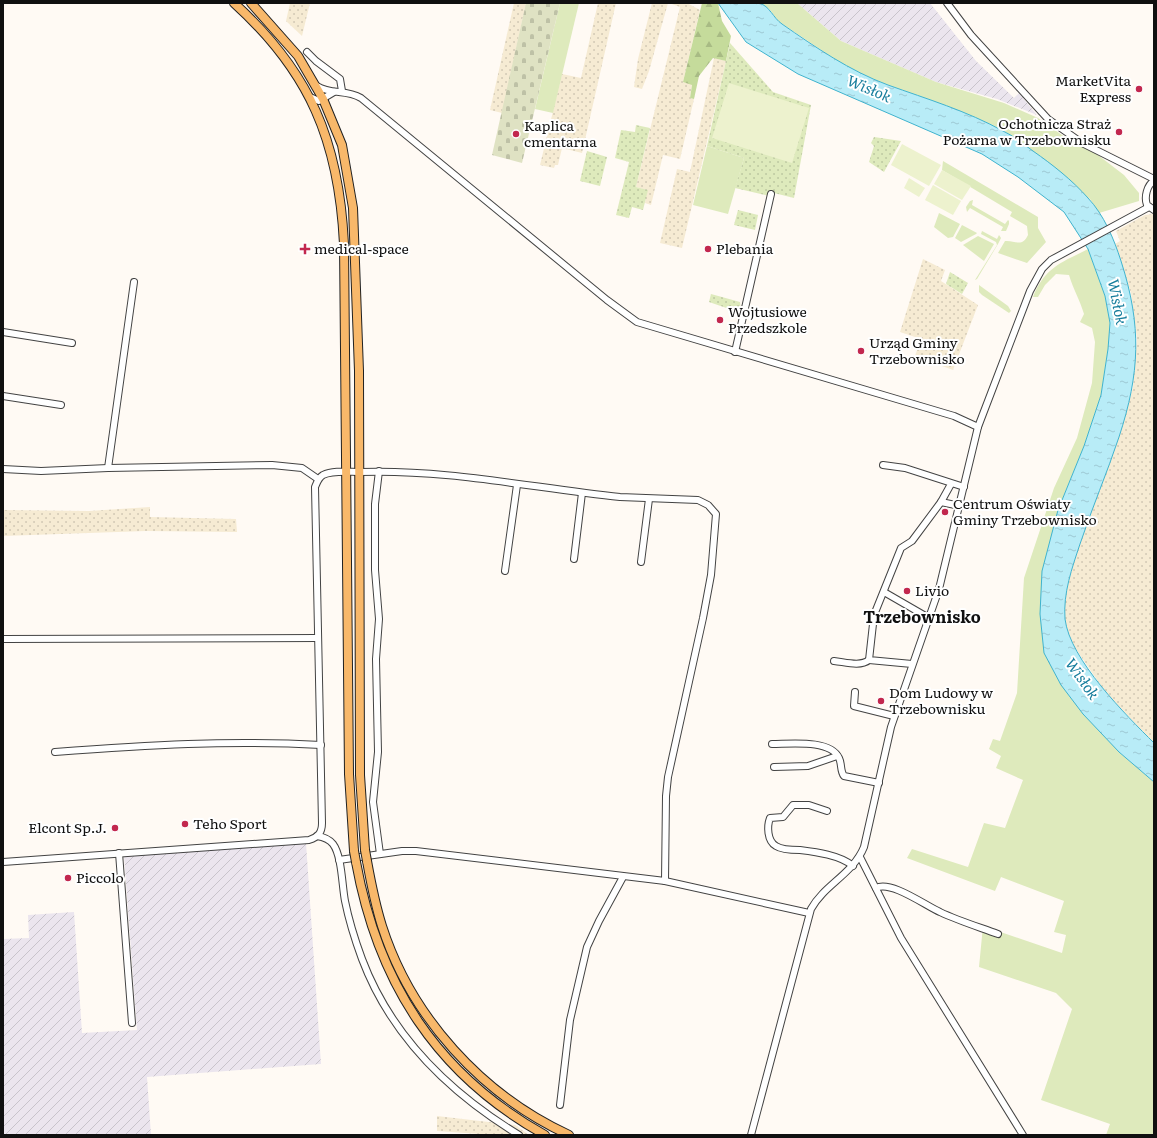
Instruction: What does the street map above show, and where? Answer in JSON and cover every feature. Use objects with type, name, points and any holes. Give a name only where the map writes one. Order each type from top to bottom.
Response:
[{"type":"main road","points":[[234,3],[252,20],[282,53],[310,97],[324,131],[333,159],[343,217],[347,472],[349,774],[354,851],[362,894],[376,942],[393,979],[412,1013],[444,1055],[475,1086],[501,1108],[545,1135]]},
{"type":"main road","points":[[251,3],[298,56],[323,99],[342,146],[353,208],[359,371],[360,775],[365,850],[374,896],[392,950],[420,1005],[436,1027],[467,1064],[497,1091],[516,1105],[569,1135]]},
{"type":"street","points":[[751,1135],[809,913],[818,899],[853,866],[860,857],[868,834],[894,716],[939,589],[978,427],[1035,280],[1046,264],[1135,215],[1151,208],[1146,200],[1152,181],[1146,175],[1082,143],[1048,118],[971,35],[947,3]]},
{"type":"street","points":[[307,52],[316,62],[340,79],[342,91]]},
{"type":"street","points":[[316,86],[334,92]]},
{"type":"street","points":[[310,97],[317,101],[334,92],[342,91],[356,95],[374,108],[630,318],[643,324],[735,352],[954,416],[978,427]]},
{"type":"street","points":[[735,352],[771,194]]},
{"type":"street","points":[[108,468],[134,282]]},
{"type":"street","points":[[3,332],[72,343]]},
{"type":"street","points":[[3,396],[61,405]]},
{"type":"street","points":[[3,469],[41,471],[108,468],[272,465],[302,468],[318,479]]},
{"type":"street","points":[[883,466],[905,468],[964,487]]},
{"type":"street","points":[[379,471],[375,504],[375,570],[379,619],[376,659],[378,752],[373,802],[380,854]]},
{"type":"street","points":[[3,862],[306,840],[317,836],[322,831],[315,488],[318,479],[324,475],[347,472],[379,471],[441,474],[582,493],[649,499],[685,498],[698,500],[708,505],[716,514],[711,575],[705,611],[667,784],[664,881]]},
{"type":"street","points":[[869,660],[874,615],[901,548],[912,542],[941,502],[951,484]]},
{"type":"street","points":[[505,571],[517,485]]},
{"type":"street","points":[[574,558],[582,493]]},
{"type":"street","points":[[641,562],[649,499]]},
{"type":"street","points":[[941,502],[960,506]]},
{"type":"street","points":[[884,592],[929,618]]},
{"type":"street","points":[[3,639],[318,638]]},
{"type":"street","points":[[834,661],[865,663],[869,660],[912,664]]},
{"type":"street","points":[[855,692],[854,706],[894,716]]},
{"type":"street","points":[[55,752],[150,744],[206,742],[261,742],[321,745]]},
{"type":"street","points":[[772,744],[819,745],[828,748],[837,756],[844,776],[879,783]]},
{"type":"street","points":[[774,768],[808,766],[837,756]]},
{"type":"street","points":[[827,811],[809,805],[793,805],[783,816],[770,818],[770,841],[777,847],[817,853],[848,862],[853,866]]},
{"type":"street","points":[[317,836],[324,837],[333,844],[339,860],[342,884],[354,938],[367,970],[398,1026],[418,1053],[440,1077],[481,1110],[519,1135]]},
{"type":"street","points":[[339,860],[416,851],[664,881],[809,913]]},
{"type":"street","points":[[119,853],[132,1023]]},
{"type":"street","points":[[860,857],[901,938],[1023,1135]]},
{"type":"street","points":[[560,1105],[570,1020],[587,947],[599,921],[623,877]]},
{"type":"street","points":[[876,888],[884,886],[902,892],[940,912],[998,934]]},
{"type":"shaded area","points":[[290,3],[310,3],[302,36],[286,21]]},
{"type":"shaded area","points":[[514,3],[526,3],[502,113],[490,110]]},
{"type":"shaded area","points":[[598,3],[616,3],[582,153],[562,148],[558,165],[555,165],[554,168],[540,165],[562,74],[581,78]]},
{"type":"shaded area","points":[[652,3],[668,3],[649,71],[642,89],[634,87],[638,59]]},
{"type":"shaded area","points":[[669,3],[687,3],[700,10],[683,82],[692,84],[690,98],[694,99],[680,159],[663,155],[651,205],[645,203],[647,190],[636,187],[680,7]]},
{"type":"shaded area","points":[[797,3],[930,3],[976,61],[1014,98],[1019,93],[1037,115],[997,99],[936,82],[841,41]]},
{"type":"shaded area","points":[[714,58],[726,61],[682,248],[660,243],[677,169],[690,172]]},
{"type":"shaded area","points":[[1154,214],[1154,743],[1106,693],[1073,645],[1065,622],[1065,599],[1071,571],[1094,502],[1119,437],[1133,387],[1137,339],[1131,293],[1115,244],[1120,241],[1116,231],[1145,215]]},
{"type":"shaded area","points":[[923,259],[945,270],[941,281],[978,305],[953,370],[915,356],[921,339],[900,332]]},
{"type":"shaded area","points":[[150,507],[150,517],[236,519],[237,532],[146,531],[3,536],[3,510],[89,511]]},
{"type":"shaded area","points":[[306,843],[321,1064],[147,1077],[151,1135],[3,1135],[3,939],[29,938],[28,915],[74,912],[82,1033],[137,1030],[124,856]]},
{"type":"shaded area","points":[[437,1116],[515,1125],[529,1135],[494,1135],[437,1131]]},
{"type":"green space","points":[[526,3],[560,3],[522,163],[492,155]]},
{"type":"green space","points":[[560,3],[579,3],[553,113],[535,109]]},
{"type":"green space","points":[[702,3],[718,3],[722,21],[731,36],[726,61],[713,58],[699,76],[694,99],[690,98],[692,85],[683,82]]},
{"type":"green space","points":[[759,3],[797,3],[841,41],[936,82],[1004,103],[1038,118],[1069,140],[1094,152],[1124,175],[1139,193],[1139,201],[1099,213],[1090,199],[1004,131],[938,103],[877,81],[842,64],[778,21],[770,10]]},
{"type":"green space","points":[[730,43],[773,92],[811,105],[794,198],[774,193],[769,196],[735,188],[744,158],[707,146]]},
{"type":"green space","points":[[729,83],[809,108],[792,163],[712,138]]},
{"type":"green space","points":[[636,125],[650,128],[636,187],[648,190],[643,210],[632,207],[629,218],[616,215],[629,162],[615,158],[621,130],[635,132]]},
{"type":"green space","points":[[874,137],[901,141],[884,172],[869,162],[874,146],[871,143]]},
{"type":"green space","points":[[902,144],[941,165],[929,186],[891,165]]},
{"type":"green space","points":[[707,146],[744,158],[728,214],[693,205]]},
{"type":"green space","points":[[587,151],[607,157],[600,186],[580,181]]},
{"type":"green space","points":[[943,161],[1038,217],[1038,228],[1046,242],[1027,263],[998,253],[1005,241],[1021,242],[1026,239],[1028,235],[1027,226],[1010,216],[1012,212],[942,170]]},
{"type":"green space","points":[[942,170],[971,186],[962,200],[934,184]]},
{"type":"green space","points":[[909,178],[925,188],[919,197],[904,188]]},
{"type":"green space","points":[[933,185],[961,201],[953,215],[925,200]]},
{"type":"green space","points":[[973,200],[972,205],[1005,224],[1008,220],[1009,224],[1006,231],[1001,231],[1003,227],[970,208],[967,212],[966,207],[970,201]]},
{"type":"green space","points":[[738,210],[758,215],[755,230],[734,225]]},
{"type":"green space","points":[[939,213],[960,224],[953,237],[948,238],[934,227]]},
{"type":"green space","points":[[962,225],[977,233],[961,242],[955,238]]},
{"type":"green space","points":[[982,231],[997,239],[999,235],[1001,238],[998,244],[977,279],[975,280],[997,245],[996,242],[981,234]]},
{"type":"green space","points":[[978,236],[994,244],[984,261],[963,245]]},
{"type":"green space","points":[[1088,249],[1105,296],[1110,323],[1108,349],[1101,395],[1084,446],[1058,510],[1040,614],[1119,752],[1154,782],[1154,1135],[1106,1135],[1110,1124],[1041,1100],[1072,1009],[1056,993],[979,967],[983,926],[1062,953],[1066,935],[1054,932],[1064,901],[1001,877],[995,891],[907,858],[912,849],[968,867],[984,823],[1005,828],[1023,780],[996,768],[1001,756],[989,749],[993,739],[1000,741],[1017,693],[1024,578],[1054,488],[1077,438],[1092,383],[1095,342],[1092,328],[1080,322],[1084,314],[1069,275],[1056,274],[1045,285],[1038,297],[1033,297],[1043,279],[1049,272],[1062,262]]},
{"type":"green space","points":[[950,272],[968,283],[962,294],[946,284]]},
{"type":"green space","points":[[979,285],[1008,306],[1011,311],[1009,313],[982,295],[979,292]]},
{"type":"green space","points":[[711,294],[740,302],[741,313],[709,302]]},
{"type":"water","name":"Wisłok","points":[[718,3],[759,3],[769,9],[776,19],[782,24],[846,66],[888,85],[961,111],[1007,133],[1069,179],[1094,205],[1104,220],[1115,244],[1128,285],[1135,328],[1136,349],[1134,370],[1131,392],[1119,437],[1071,571],[1065,600],[1065,619],[1069,635],[1077,652],[1088,669],[1129,718],[1154,743],[1154,782],[1119,752],[1083,714],[1061,685],[1044,653],[1040,614],[1042,571],[1058,510],[1084,446],[1101,395],[1108,349],[1110,323],[1105,296],[1088,249],[1064,212],[1018,177],[982,154],[798,74],[746,42]]},
{"type":"place","name":"MarketVita Express","points":[[1139,89]]},
{"type":"place","name":"Ochotnicza Straż Pożarna w Trzebownisku","points":[[1119,132]]},
{"type":"place","name":"Kaplica cmentarna","points":[[516,134]]},
{"type":"place","name":"medical-space","points":[[305,249]]},
{"type":"place","name":"Plebania","points":[[708,249]]},
{"type":"place","name":"Wojtusiowe Przedszkole","points":[[720,320]]},
{"type":"place","name":"Urząd Gminy Trzebownisko","points":[[861,351]]},
{"type":"place","name":"Centrum Oświaty Gminy Trzebownisko","points":[[945,512]]},
{"type":"place","name":"Livio","points":[[907,591]]},
{"type":"place","name":"Dom Ludowy w Trzebownisku","points":[[881,701]]},
{"type":"place","name":"Teho Sport","points":[[185,824]]},
{"type":"place","name":"Elcont Sp.J.","points":[[115,828]]},
{"type":"place","name":"Piccolo","points":[[68,878]]},
{"type":"district","name":"Trzebownisko","points":[[922,617]]}]
